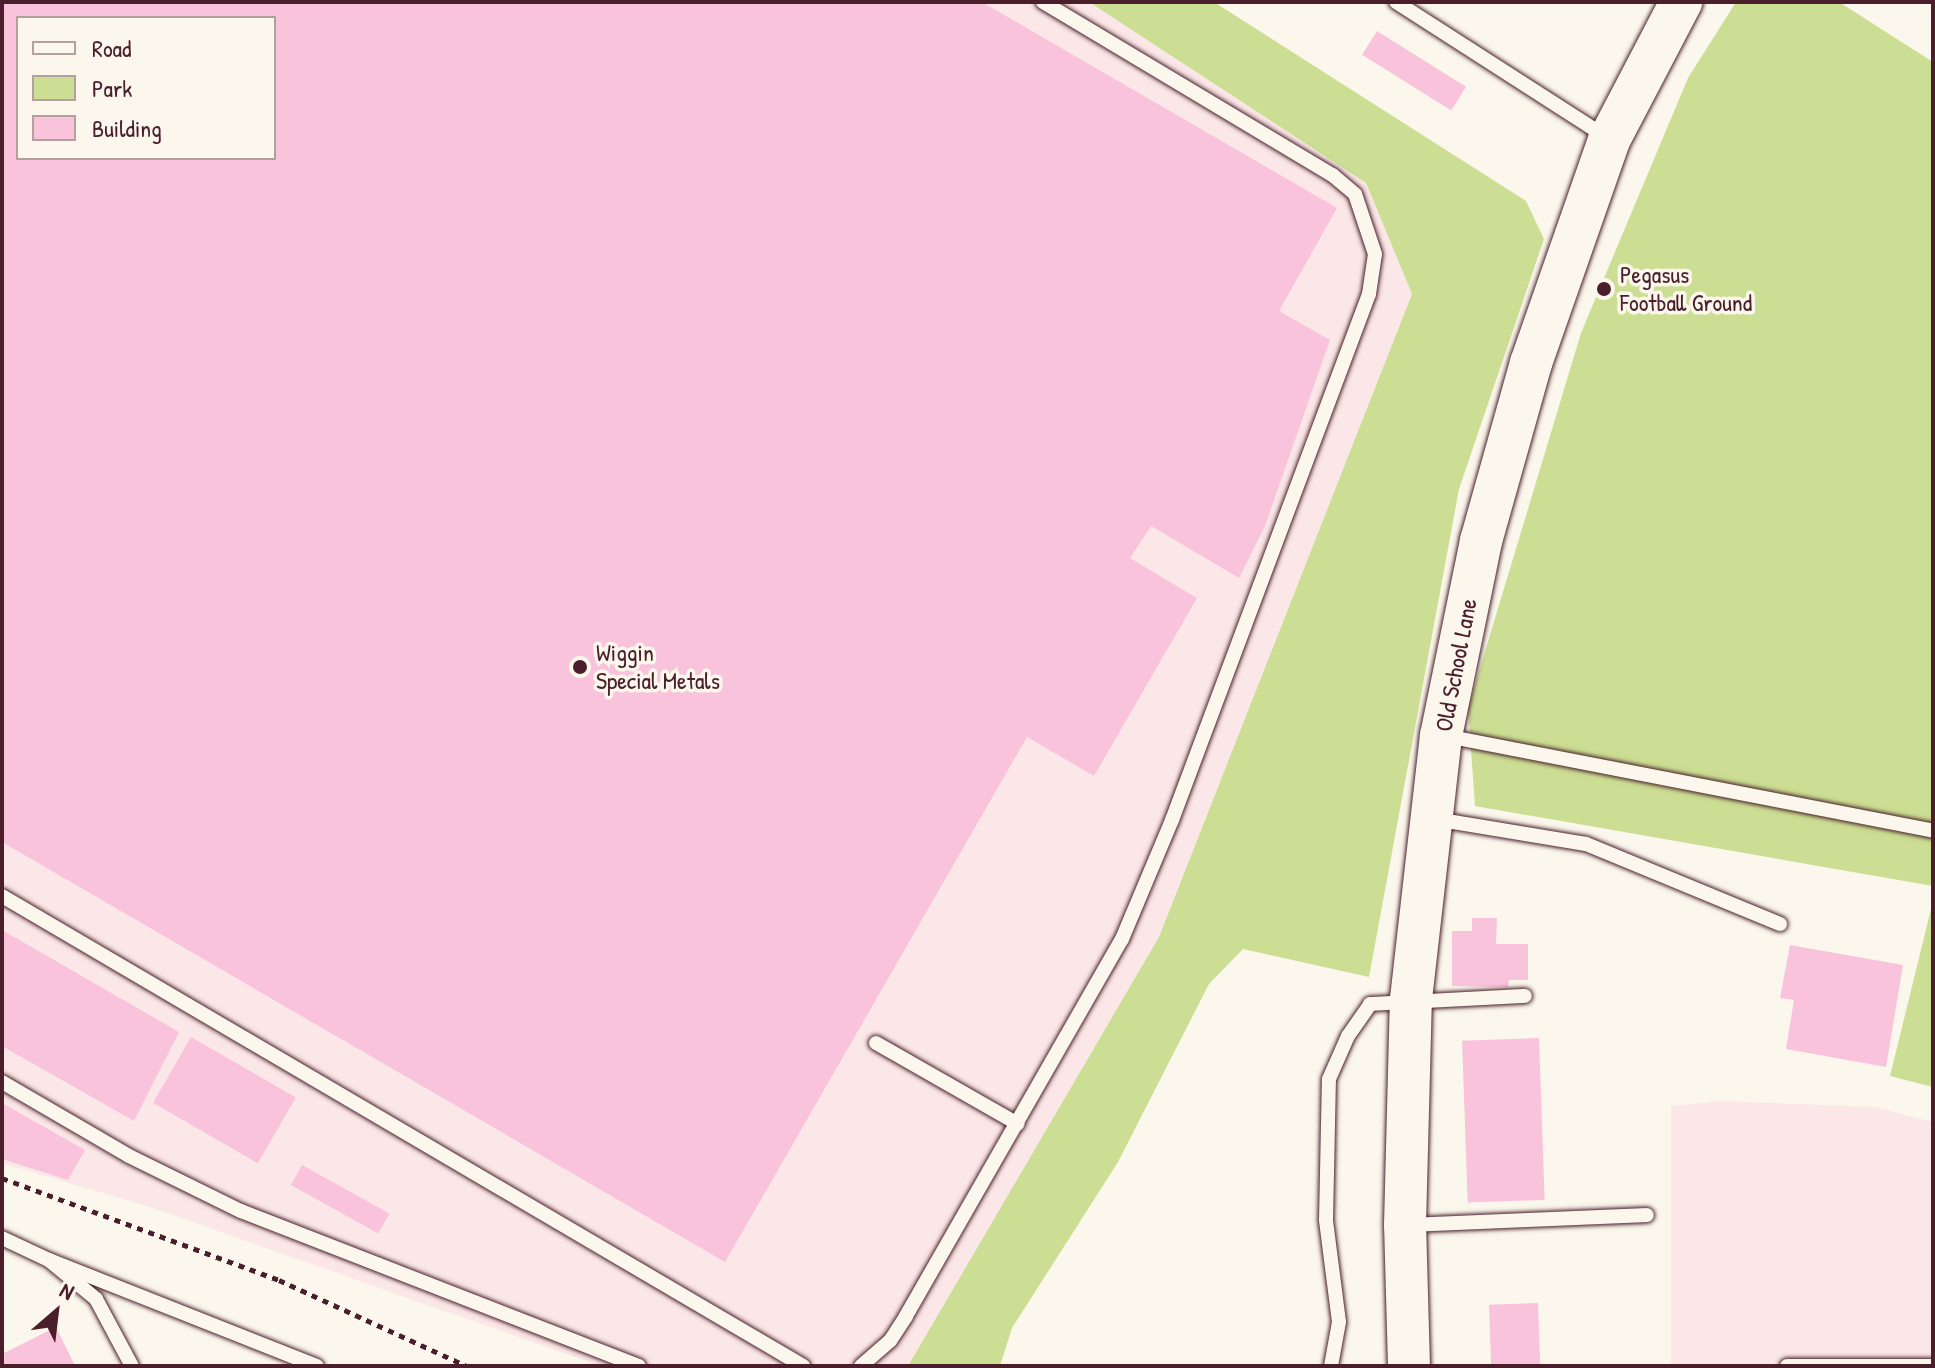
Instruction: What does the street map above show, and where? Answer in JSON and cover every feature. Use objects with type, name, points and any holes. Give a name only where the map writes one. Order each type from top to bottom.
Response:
[{"type":"street","name":"Old School Lane","points":[[1409,1366],[1405,1225],[1411,999],[1441,736],[1481,541],[1518,407],[1609,140],[1681,2]]},
{"type":"lane","points":[[861,1366],[890,1341],[1122,939],[1172,820],[1369,294],[1375,254],[1355,194],[1332,175],[1043,2]]},
{"type":"lane","points":[[1396,2],[1609,140]]},
{"type":"lane","points":[[1441,736],[1933,831]]},
{"type":"lane","points":[[1430,819],[1586,844],[1780,924]]},
{"type":"lane","points":[[2,896],[803,1366]]},
{"type":"lane","points":[[1331,1366],[1339,1322],[1326,1220],[1329,1079],[1370,1004],[1411,999],[1525,996]]},
{"type":"lane","points":[[876,1043],[1018,1124]]},
{"type":"lane","points":[[2,1082],[129,1156],[241,1211],[639,1366]]},
{"type":"lane","points":[[1405,1225],[1647,1215]]},
{"type":"lane","points":[[2,1238],[49,1260],[317,1366]]},
{"type":"lane","points":[[49,1260],[96,1299],[132,1366]]},
{"type":"lane","points":[[1787,1366],[1933,1366]]},
{"type":"path","points":[[2,1178],[279,1280],[467,1366]]},
{"type":"shaded area","name":"Wiggin Special Metals","points":[[2,2],[1089,2],[1366,183],[1412,294],[1159,937],[908,1366],[600,1366],[153,1208],[2,1163]]},
{"type":"shaded area","points":[[1720,1101],[1875,1107],[1933,1122],[1933,1366],[1671,1366],[1671,1106]]},
{"type":"green space","points":[[1089,2],[1214,2],[1526,201],[1544,239],[1459,489],[1369,977],[1243,949],[1209,984],[1118,1162],[1012,1328],[1000,1366],[908,1366],[1159,937],[1412,294],[1366,183]]},
{"type":"green space","points":[[1736,2],[1839,2],[1933,62],[1933,886],[1475,806],[1468,708],[1581,333],[1688,78]]},
{"type":"green space","points":[[1933,901],[1933,1087],[1890,1076]]},
{"type":"building","name":"Wiggin Special Metals","points":[[2,2],[982,2],[1337,208],[1279,311],[1330,340],[1265,526],[1239,578],[1151,526],[1130,558],[1197,598],[1094,776],[1027,737],[725,1262],[2,842]]},
{"type":"building","points":[[1377,31],[1466,87],[1451,110],[1362,55]]},
{"type":"building","points":[[1472,918],[1497,918],[1496,944],[1528,944],[1528,980],[1509,980],[1508,987],[1452,986],[1452,931],[1472,931]]},
{"type":"building","points":[[2,930],[179,1032],[134,1121],[2,1046]]},
{"type":"building","points":[[1790,945],[1903,965],[1886,1067],[1786,1049],[1794,1000],[1780,998]]},
{"type":"building","points":[[191,1037],[296,1098],[258,1163],[153,1103]]},
{"type":"building","points":[[1539,1038],[1545,1200],[1468,1203],[1462,1041]]},
{"type":"building","points":[[2,1103],[85,1150],[68,1180],[2,1159]]},
{"type":"building","points":[[302,1165],[389,1213],[378,1234],[291,1185]]},
{"type":"building","points":[[1538,1303],[1540,1366],[1491,1366],[1489,1305]]},
{"type":"building","points":[[56,1327],[75,1366],[2,1366],[2,1354]]},
{"type":"place","name":"Pegasus Football Ground","points":[[1604,289]]},
{"type":"place","name":"Wiggin Special Metals","points":[[580,667]]}]
